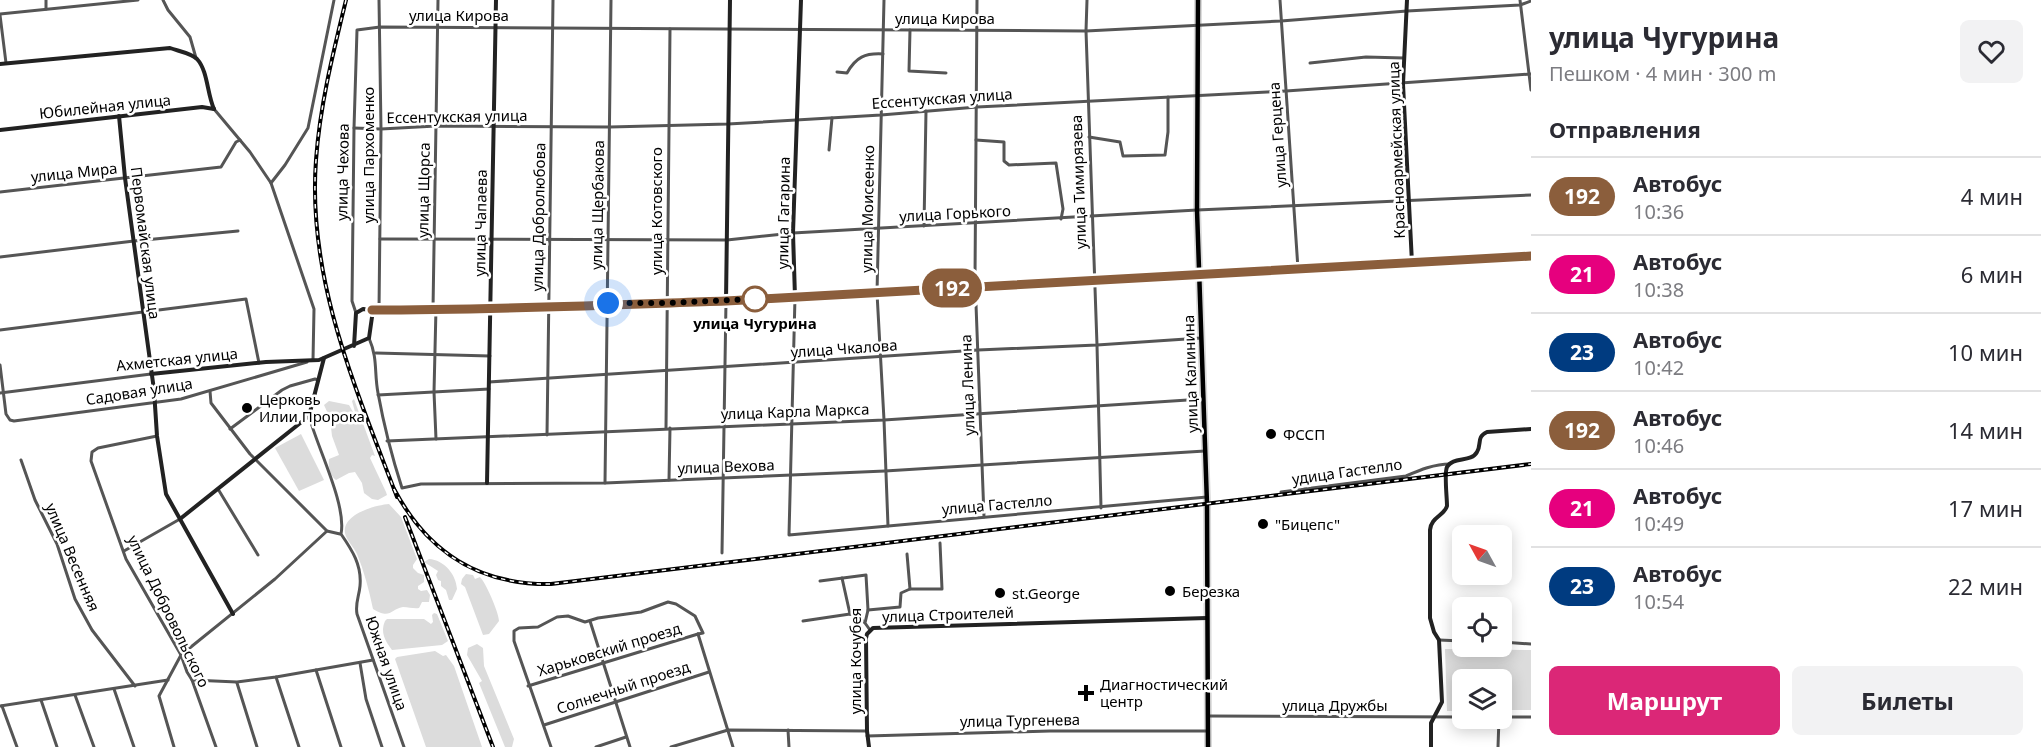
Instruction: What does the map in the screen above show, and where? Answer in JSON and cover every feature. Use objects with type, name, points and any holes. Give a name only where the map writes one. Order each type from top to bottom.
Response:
[{"type":"main road","name":"улица Калинина","points":[[1198,0],[1197,210],[1207,497],[1208,747]]},
{"type":"street","points":[[46,0],[46,9]]},
{"type":"street","points":[[94,0],[94,5]]},
{"type":"street","points":[[138,0],[0,14],[3,63],[170,48],[196,58]]},
{"type":"street","points":[[163,0],[190,37],[196,58],[203,69],[208,97],[214,109],[271,183],[314,309],[312,360]]},
{"type":"street","points":[[271,183],[308,128],[334,0]]},
{"type":"street","name":"улица Пархоменко","points":[[379,0],[381,129],[379,310]]},
{"type":"street","name":"улица Щорса","points":[[436,439],[434,239],[438,0]]},
{"type":"street","name":"улица Чапаева","points":[[487,483],[496,0]]},
{"type":"street","name":"улица Добролюбова","points":[[547,435],[553,0]]},
{"type":"street","name":"улица Щербакова","points":[[605,483],[611,0]]},
{"type":"street","points":[[722,553],[729,0]]},
{"type":"street","name":"улица Гагарина","points":[[789,535],[795,297],[793,234],[801,0]]},
{"type":"street","name":"улица Моисеенко","points":[[884,0],[877,293],[888,526]]},
{"type":"street","name":"улица Ленина","points":[[977,0],[975,286],[984,517]]},
{"type":"street","name":"улица Тимирязева","points":[[1087,0],[1091,218],[1101,508]]},
{"type":"street","name":"улица Герцена","points":[[1280,0],[1298,269]]},
{"type":"street","name":"Красноармейская улица","points":[[1407,0],[1403,84],[1412,263]]},
{"type":"street","points":[[1520,0],[1531,90]]},
{"type":"street","name":"улица Кирова","points":[[357,30],[380,27],[1086,30],[1281,21],[1407,10],[1520,5],[1531,1]]},
{"type":"street","name":"улица Котовского","points":[[669,480],[666,371],[670,29]]},
{"type":"street","name":"улица Чехова","points":[[356,314],[352,301],[357,30]]},
{"type":"street","points":[[910,30],[909,71],[946,73]]},
{"type":"street","points":[[837,72],[847,73],[851,65],[862,55],[883,54]]},
{"type":"street","points":[[1310,63],[1366,57],[1404,58]]},
{"type":"street","name":"Ессентукская улица","points":[[354,128],[728,124],[977,107],[1286,92],[1530,74]]},
{"type":"street","points":[[202,107],[208,97]]},
{"type":"street","points":[[1089,137],[1120,142],[1123,156],[1166,155],[1168,97]]},
{"type":"street","name":"Юбилейная улица","points":[[0,130],[202,107],[214,109]]},
{"type":"street","points":[[924,226],[926,111]]},
{"type":"street","name":"Первомайская улица","points":[[119,116],[166,494],[233,614]]},
{"type":"street","points":[[829,150],[832,118]]},
{"type":"street","name":"улица Мира","points":[[0,192],[221,167],[236,142],[240,140]]},
{"type":"street","points":[[976,140],[1004,142],[1004,161],[1009,165],[1056,163],[1063,209],[1061,219]]},
{"type":"street","name":"улица Горького","points":[[380,239],[727,240],[1197,210],[1531,195]]},
{"type":"street","points":[[0,257],[238,231]]},
{"type":"street","points":[[354,346],[356,340],[354,320],[356,314],[363,309],[548,307],[608,303],[726,301],[1531,256]]},
{"type":"street","points":[[0,330],[246,300],[259,363]]},
{"type":"street","points":[[369,338],[372,310]]},
{"type":"street","name":"Ахметская улица","points":[[2,392],[151,374],[312,360],[354,346],[369,338]]},
{"type":"street","name":"улица Вехова","points":[[369,338],[376,353],[376,381],[387,441],[402,488],[421,484],[605,483],[885,471],[1205,451]]},
{"type":"street","name":"улица Чкалова","points":[[489,382],[1201,338]]},
{"type":"street","points":[[376,353],[490,356]]},
{"type":"street","points":[[210,391],[211,403],[250,454],[327,531],[340,534],[342,524],[337,498],[314,437],[309,416],[325,357]]},
{"type":"street","name":"Садовая улица","points":[[2,392],[6,414],[10,420],[14,421],[156,403],[210,391],[312,360]]},
{"type":"street","points":[[0,365],[2,392]]},
{"type":"street","points":[[230,429],[282,390],[318,380]]},
{"type":"street","points":[[378,395],[489,389]]},
{"type":"street","name":"улица Карла Маркса","points":[[387,441],[884,420],[1203,399]]},
{"type":"street","points":[[124,551],[180,519],[309,416]]},
{"type":"street","points":[[1431,747],[1431,723],[1442,702],[1439,640],[1430,618],[1431,530],[1433,520],[1446,510],[1447,506],[1446,470],[1450,464],[1475,455],[1481,435],[1486,432],[1531,429]]},
{"type":"street","name":"улица Добровольского","points":[[157,436],[98,448],[92,452],[91,461],[124,551],[181,655],[216,747]]},
{"type":"street","name":"улица Весенняя","points":[[21,460],[35,500],[57,544],[75,599],[92,630],[135,686]]},
{"type":"street","name":"удица Гастелло","points":[[1281,492],[1406,476],[1440,464],[1450,464]]},
{"type":"street","points":[[217,488],[258,555]]},
{"type":"street","name":"улица Гастелло","points":[[789,535],[1207,497]]},
{"type":"street","points":[[174,747],[159,699],[181,655],[275,579],[327,531]]},
{"type":"street","name":"Южная улица","points":[[340,534],[356,555],[360,587],[355,603],[404,747]]},
{"type":"street","points":[[868,610],[900,607],[901,593],[910,589],[942,589],[940,543]]},
{"type":"street","points":[[907,554],[910,589]]},
{"type":"street","name":"улица Кочубея","points":[[842,578],[866,575],[868,610],[865,623],[870,630],[866,638],[869,747]]},
{"type":"street","points":[[803,621],[850,614],[842,578],[820,580]]},
{"type":"street","points":[[551,747],[528,686],[514,641],[514,632],[519,628],[538,627],[557,617],[568,616],[585,622],[641,612],[668,602],[676,604],[695,616],[703,633],[698,634],[733,747]]},
{"type":"street","name":"улица Строителей","points":[[850,614],[862,619],[865,623]]},
{"type":"street","name":"улица Строителей","points":[[870,630],[1207,618]]},
{"type":"street","points":[[590,621],[630,747]]},
{"type":"street","name":"Харьковский проезд","points":[[528,686],[698,634]]},
{"type":"street","points":[[1439,640],[1452,640]]},
{"type":"street","points":[[1512,643],[1531,644]]},
{"type":"street","points":[[192,680],[237,682],[373,660]]},
{"type":"street","points":[[360,663],[366,699],[382,747]]},
{"type":"street","points":[[316,670],[341,747]]},
{"type":"street","name":"Солнечный проезд","points":[[544,725],[709,672]]},
{"type":"street","points":[[276,677],[299,747]]},
{"type":"street","points":[[17,747],[1,706],[168,680]]},
{"type":"street","points":[[237,682],[257,747]]},
{"type":"street","points":[[114,689],[134,747]]},
{"type":"street","points":[[75,695],[94,747]]},
{"type":"street","points":[[41,700],[57,747]]},
{"type":"street","name":"улица Дружбы","points":[[1208,716],[1452,717]]},
{"type":"street","points":[[1512,718],[1531,717]]},
{"type":"street","points":[[1498,747],[1499,729]]},
{"type":"street","name":"улица Тургенева","points":[[671,747],[728,730],[867,734],[1208,731]]},
{"type":"street","points":[[788,730],[789,747]]},
{"type":"street","points":[[596,747],[626,737]]},
{"type":"shaded area","points":[[354,399],[375,456],[372,455],[370,458],[387,495],[378,500],[364,493],[362,483],[355,472],[336,480],[330,471],[329,459],[339,455],[332,436],[330,418],[324,405],[329,401],[349,405],[357,419],[352,401]]},
{"type":"shaded area","points":[[301,434],[324,480],[299,491],[275,448]]},
{"type":"shaded area","points":[[389,504],[401,517],[417,559],[413,568],[424,575],[424,582],[418,586],[418,589],[427,590],[430,595],[429,602],[422,602],[419,608],[403,607],[383,614],[373,609],[360,560],[347,538],[345,526],[361,512]]},
{"type":"shaded area","points":[[429,559],[440,562],[452,573],[457,589],[452,600],[449,600],[446,590],[438,580],[436,575],[438,571],[424,562]]},
{"type":"shaded area","points":[[466,574],[473,575],[475,579],[480,577],[495,605],[499,621],[489,634],[483,635],[465,587],[461,584]]},
{"type":"shaded area","points":[[434,613],[437,614],[448,641],[442,645],[392,650],[383,633],[387,619],[424,619],[431,624]]},
{"type":"shaded area","points":[[477,644],[483,648],[484,666],[514,739],[512,747],[505,747],[479,683],[482,681],[467,655],[468,648]]},
{"type":"shaded area","points":[[1445,649],[1452,649],[1452,657],[1512,657],[1512,650],[1531,650],[1531,710],[1512,710],[1512,669],[1452,669],[1452,711],[1447,711]]},
{"type":"shaded area","points":[[435,651],[443,656],[446,655],[454,666],[482,747],[426,747],[395,659]]},
{"type":"railway","points":[[346,0],[328,79],[318,140],[315,204],[319,248],[338,333],[397,497]]},
{"type":"railway","points":[[394,489],[423,531],[458,561],[501,579],[551,584],[1531,464]]},
{"type":"railway","points":[[405,517],[493,747]]},
{"type":"bus line","name":"192","points":[[372,310],[726,301],[1531,256]]},
{"type":"place","name":"улица Чугурина","points":[[755,299]]},
{"type":"place","name":"Церковь Илии Пророка","points":[[247,408]]},
{"type":"place","name":"ФССП","points":[[1271,434]]},
{"type":"place","name":"\"Бицепс\"","points":[[1263,524]]},
{"type":"place","name":"Березка","points":[[1170,591]]},
{"type":"place","name":"st.George","points":[[1000,593]]},
{"type":"place","name":"Диагностический центр","points":[[1086,693]]},
{"type":"route","points":[[608,303],[755,299]]}]
